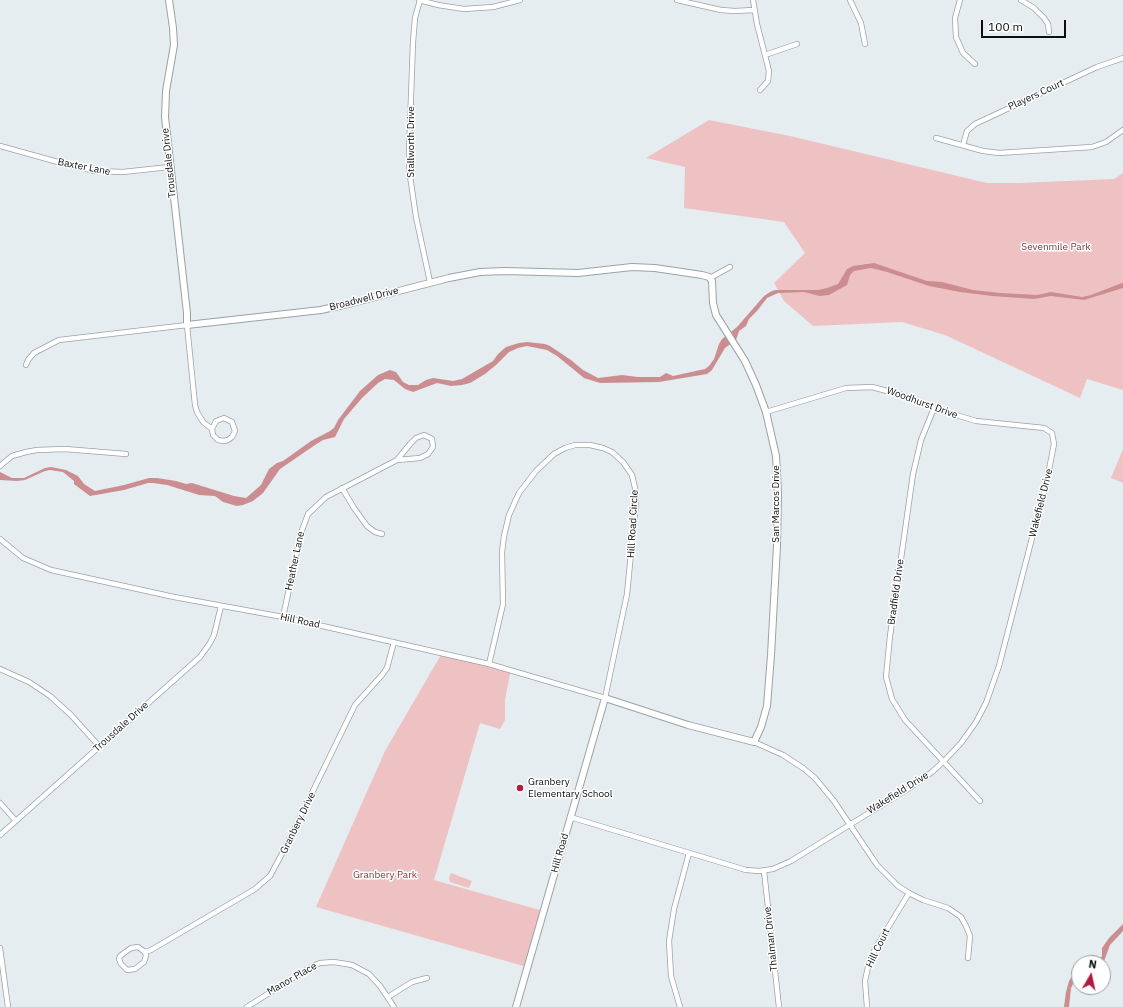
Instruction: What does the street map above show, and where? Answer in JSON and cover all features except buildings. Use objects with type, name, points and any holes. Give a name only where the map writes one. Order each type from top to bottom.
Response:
[{"type":"street","name":"Trousdale Drive","points":[[169,0],[174,45],[164,108],[169,167],[187,313],[187,325]]},
{"type":"street","points":[[419,0],[442,6],[464,9],[498,6],[520,0]]},
{"type":"street","name":"Stallworth Drive","points":[[419,0],[413,42],[409,169],[416,217],[430,282]]},
{"type":"street","points":[[677,0],[735,12],[754,10]]},
{"type":"street","points":[[753,0],[754,10],[769,68],[767,83],[760,90]]},
{"type":"street","points":[[857,0],[851,2],[861,23],[865,44]]},
{"type":"street","points":[[960,0],[955,18],[956,37],[963,53],[975,64]]},
{"type":"street","points":[[1021,0],[1034,8],[1044,18],[1048,24],[1049,32]]},
{"type":"street","points":[[765,54],[797,44]]},
{"type":"street","name":"Players Court","points":[[963,146],[968,129],[975,124],[1098,67],[1123,58]]},
{"type":"street","points":[[936,138],[994,153],[1085,148],[1102,144],[1123,130]]},
{"type":"street","name":"Baxter Lane","points":[[0,146],[72,166],[103,172],[129,172],[169,167]]},
{"type":"street","name":"Broadwell Drive","points":[[26,365],[34,353],[59,340],[320,310],[430,282],[480,272],[510,271],[578,273],[632,267],[672,270],[703,275],[710,278]]},
{"type":"street","points":[[710,278],[730,267]]},
{"type":"street","name":"San Marcos Drive","points":[[710,278],[713,286],[712,297],[714,311],[718,321],[751,374],[766,412],[776,456],[778,476],[777,546],[766,706],[764,720],[754,742]]},
{"type":"street","points":[[187,325],[195,408],[201,419],[212,429],[214,437],[222,441],[230,439],[235,431],[232,422],[224,418],[216,421],[212,429]]},
{"type":"street","name":"Woodhurst Drive","points":[[766,412],[834,391],[858,387],[872,387],[892,392],[956,416],[983,423],[1044,428],[1050,431],[1053,435]]},
{"type":"street","name":"Bradfield Drive","points":[[934,408],[921,440],[914,469],[890,636],[886,672],[887,683],[892,699],[900,714],[980,800]]},
{"type":"street","name":"Heather Lane","points":[[283,617],[299,540],[304,521],[308,514],[320,502],[342,488],[397,460],[420,458],[428,454],[433,447],[432,439],[427,435],[419,436],[410,444],[397,460]]},
{"type":"street","name":"Wakefield Drive","points":[[570,817],[746,870],[764,871],[786,863],[918,782],[944,761],[960,743],[976,722],[986,703],[992,686],[1047,480],[1053,449],[1053,435]]},
{"type":"street","name":"Hill Road Circle","points":[[489,664],[503,604],[502,552],[504,536],[509,515],[517,496],[531,475],[548,458],[559,451],[569,446],[580,445],[590,445],[603,448],[616,456],[629,470],[634,483],[636,497],[628,588],[605,698]]},
{"type":"street","points":[[0,466],[6,459],[12,456],[37,450],[65,450],[126,454]]},
{"type":"street","points":[[342,488],[367,526],[374,532],[382,534]]},
{"type":"street","name":"Hill Road","points":[[0,539],[19,555],[47,568],[144,591],[283,617],[489,664],[605,698],[688,725],[754,742],[784,755],[809,772],[827,792],[850,824]]},
{"type":"street","name":"Trousdale Drive","points":[[0,835],[203,652],[214,634],[222,606]]},
{"type":"street","name":"Granbery Drive","points":[[145,952],[255,889],[270,876],[355,705],[387,668],[394,642]]},
{"type":"street","points":[[0,669],[29,682],[50,696],[71,715],[99,746]]},
{"type":"street","name":"Hill Road","points":[[516,1007],[605,698]]},
{"type":"street","points":[[0,803],[16,821]]},
{"type":"street","points":[[850,824],[865,848],[881,869],[898,886],[928,902],[948,908],[961,917],[970,936],[968,958]]},
{"type":"street","points":[[680,1007],[671,976],[669,941],[674,909],[689,853]]},
{"type":"street","name":"Thalman Drive","points":[[764,871],[779,1007]]},
{"type":"street","name":"Hill Court","points":[[867,1007],[865,982],[869,962],[875,949],[909,893]]},
{"type":"street","points":[[138,947],[145,952],[146,956],[144,962],[134,969],[127,970],[119,960],[120,956],[131,948],[138,947]]},
{"type":"street","points":[[0,948],[8,1007]]},
{"type":"street","name":"Manor Place","points":[[247,1007],[310,968],[320,963],[328,962],[345,963],[363,970],[376,981],[394,1007]]},
{"type":"street","points":[[388,997],[412,982],[427,978]]},
{"type":"green space","name":"Sevenmile Park","points":[[709,120],[790,136],[987,183],[1114,179],[1123,173],[1123,390],[1087,379],[1080,398],[945,335],[902,322],[813,326],[784,301],[774,283],[805,253],[784,222],[684,208],[685,167],[646,158]]},
{"type":"green space","points":[[1123,449],[1123,483],[1111,478]]},
{"type":"green space","name":"Granbery Park","points":[[442,653],[511,669],[505,700],[505,720],[500,729],[480,723],[434,880],[543,911],[527,967],[316,907],[385,751]]},
{"type":"green space","points":[[451,873],[472,881],[469,888],[450,882],[449,878]]},
{"type":"shaded area","points":[[874,263],[927,281],[942,282],[973,290],[1001,293],[1037,295],[1051,292],[1082,297],[1122,283],[1123,288],[1084,300],[1051,296],[1034,299],[992,296],[929,286],[871,268],[854,271],[850,275],[847,285],[829,295],[820,296],[804,292],[778,293],[767,298],[749,319],[746,326],[739,331],[736,340],[725,348],[712,370],[707,374],[659,382],[600,383],[584,378],[557,356],[547,350],[527,346],[509,352],[485,374],[470,383],[462,385],[451,386],[437,383],[413,392],[405,389],[394,380],[385,379],[378,383],[362,398],[344,419],[335,437],[323,440],[280,469],[263,493],[253,501],[243,505],[237,506],[223,502],[215,496],[199,495],[167,485],[153,483],[90,496],[74,484],[74,481],[63,472],[50,470],[25,480],[0,480],[0,472],[12,478],[24,478],[45,468],[51,467],[66,470],[78,476],[84,484],[95,491],[149,478],[157,478],[186,484],[192,483],[234,496],[246,498],[261,485],[269,469],[311,441],[334,428],[338,420],[360,391],[378,375],[390,370],[396,372],[403,382],[409,385],[418,385],[433,378],[453,381],[462,379],[493,361],[506,347],[527,342],[550,346],[583,370],[598,378],[622,375],[660,377],[666,373],[673,376],[705,369],[714,359],[722,339],[737,327],[764,296],[770,292],[775,290],[818,290],[827,288],[838,284],[847,269],[853,266]]},
{"type":"shaded area","points":[[1123,924],[1123,931],[1110,945],[1106,955],[1102,955],[1102,948],[1109,938]]},
{"type":"shaded area","points":[[1071,978],[1069,1007],[1064,1007],[1066,992]]},
{"type":"place","name":"Granbery Elementary School","points":[[520,788]]}]
